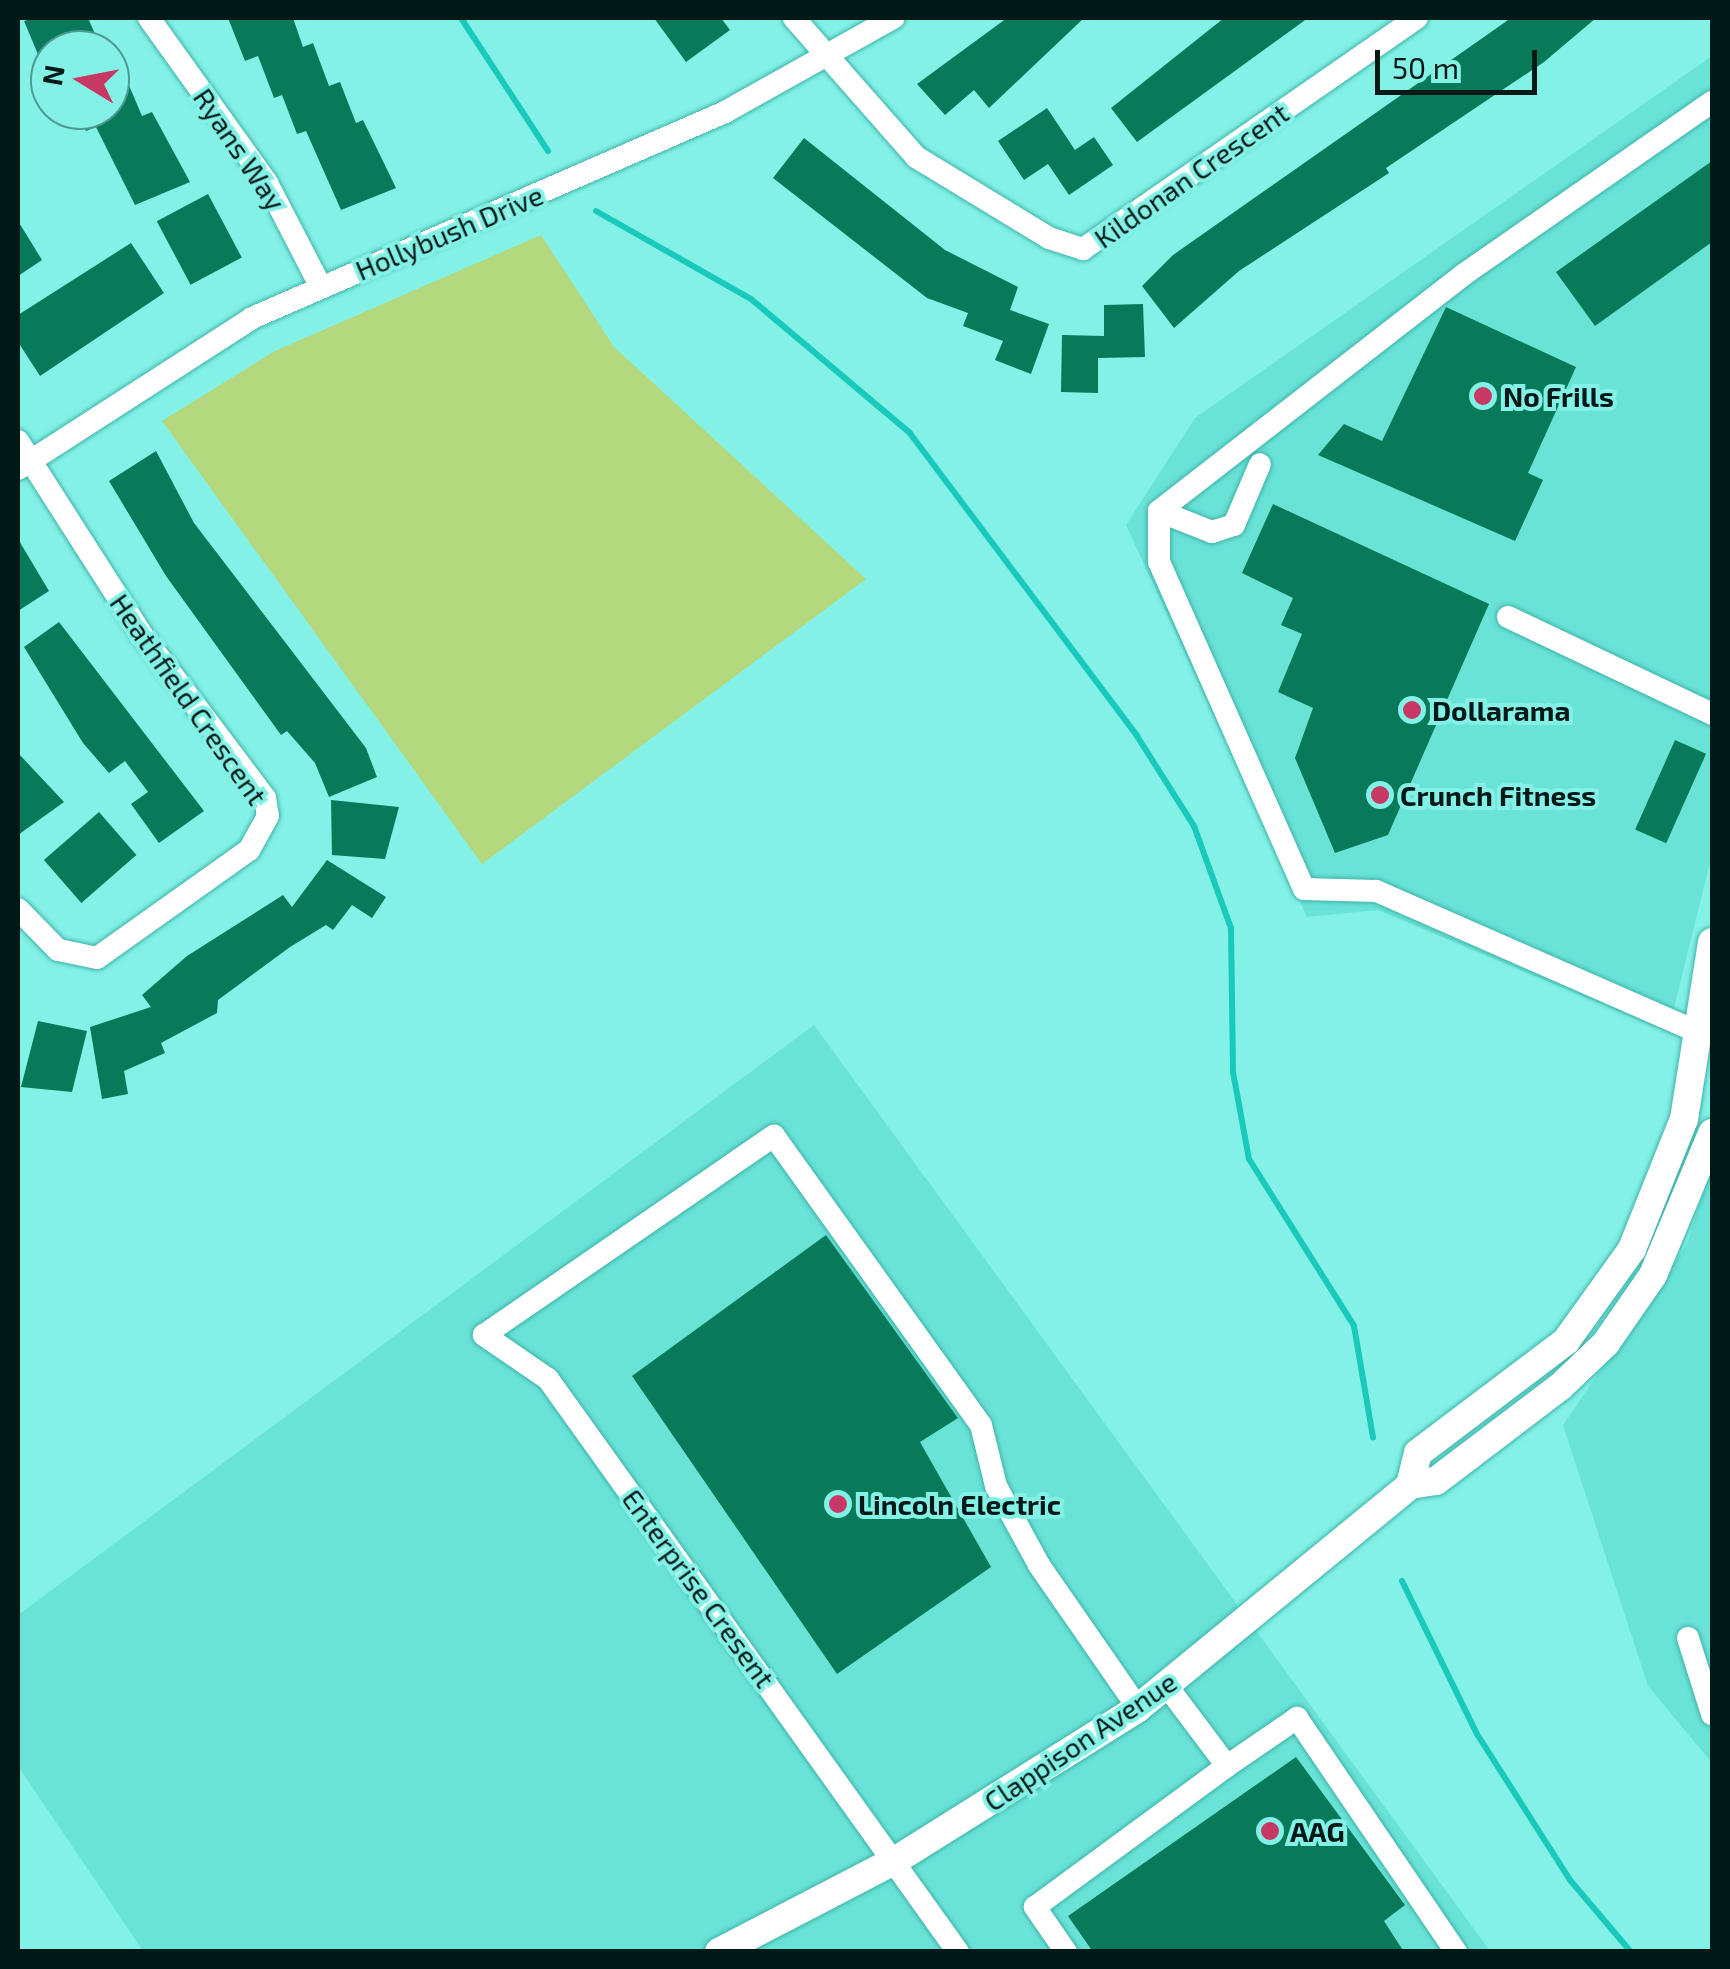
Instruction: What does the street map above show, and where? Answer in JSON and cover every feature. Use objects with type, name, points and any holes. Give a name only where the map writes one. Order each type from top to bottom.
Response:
[{"type":"main road","name":"Clappison Avenue","points":[[1410,1484],[1418,1454],[1566,1340],[1640,1235],[1674,1155],[1700,1033],[1712,942]]},
{"type":"main road","name":"Clappison Avenue","points":[[719,1952],[896,1860],[1138,1708],[1410,1484],[1436,1481],[1520,1417],[1606,1343],[1665,1252],[1712,1133]]},
{"type":"main road","points":[[1640,1235],[1665,1252]]},
{"type":"main road","points":[[1502,1390],[1520,1417]]},
{"type":"street","name":"Ryans Way","points":[[149,18],[267,183],[321,288]]},
{"type":"street","points":[[794,18],[829,58]]},
{"type":"street","name":"Hollybush Drive","points":[[22,457],[208,342],[321,288],[623,158],[829,58],[893,18]]},
{"type":"street","name":"Kildonan Crescent","points":[[829,58],[916,157],[1049,238],[1083,249],[1417,18]]},
{"type":"street","points":[[1159,511],[1463,275],[1712,102]]},
{"type":"street","name":"Heathfield Crescent","points":[[18,909],[58,950],[97,958],[249,850],[268,816],[265,798],[140,632],[22,457]]},
{"type":"street","points":[[1159,511],[1212,532],[1234,525],[1260,464]]},
{"type":"street","points":[[1159,511],[1160,562],[1304,888],[1376,892],[1700,1033]]},
{"type":"street","points":[[1508,617],[1712,714]]},
{"type":"street","name":"Enterprise Cresent","points":[[958,1952],[896,1860],[548,1379],[484,1334],[774,1136],[981,1425],[996,1486],[1039,1565],[1138,1708]]},
{"type":"street","points":[[1688,1638],[1712,1714]]},
{"type":"street","points":[[1167,1686],[1228,1766]]},
{"type":"street","points":[[1066,1952],[1035,1907],[1296,1718],[1456,1952]]},
{"type":"shaded area","points":[[1712,56],[1712,854],[1668,1032],[1378,910],[1307,917],[1126,525],[1195,418]]},
{"type":"shaded area","points":[[541,235],[614,347],[866,579],[482,864],[162,421],[275,351]]},
{"type":"shaded area","points":[[814,1025],[1490,1951],[143,1951],[18,1766],[18,1615]]},
{"type":"shaded area","points":[[1712,1165],[1712,1763],[1648,1686],[1563,1425],[1687,1244]]},
{"type":"building","points":[[88,18],[93,30],[30,30],[30,35],[24,21]]},
{"type":"building","points":[[228,18],[293,18],[303,47],[313,43],[329,86],[340,82],[356,123],[363,120],[396,188],[341,210],[306,131],[297,134],[282,95],[274,98],[258,56],[245,61]]},
{"type":"building","points":[[654,18],[721,18],[730,30],[686,62]]},
{"type":"building","points":[[1007,18],[1084,18],[989,108],[974,90],[945,115],[917,84]]},
{"type":"building","points":[[1224,18],[1308,18],[1137,142],[1111,108]]},
{"type":"building","points":[[1511,18],[1596,18],[1544,62],[1386,168],[1389,173],[1239,271],[1174,328],[1142,286],[1173,255]]},
{"type":"building","points":[[130,88],[142,116],[152,112],[190,182],[135,205],[98,130],[130,130]]},
{"type":"building","points":[[1047,108],[1075,150],[1094,137],[1113,165],[1069,195],[1048,164],[1024,180],[998,141]]},
{"type":"building","points":[[804,138],[945,250],[1018,287],[1010,310],[1049,324],[1031,374],[995,360],[1003,341],[963,326],[968,313],[927,298],[773,178]]},
{"type":"building","points":[[1712,161],[1712,242],[1595,326],[1556,272]]},
{"type":"building","points":[[208,194],[242,258],[191,285],[157,221]]},
{"type":"building","points":[[18,221],[42,260],[18,276]]},
{"type":"building","points":[[131,243],[164,293],[40,376],[18,342],[18,315]]},
{"type":"building","points":[[1143,304],[1145,357],[1098,358],[1098,393],[1061,392],[1062,335],[1104,336],[1104,305]]},
{"type":"building","name":"No Frills","points":[[1446,307],[1576,367],[1528,473],[1543,480],[1515,541],[1318,455],[1344,424],[1382,441]]},
{"type":"building","points":[[156,451],[194,523],[366,748],[377,777],[329,797],[315,763],[287,731],[281,735],[166,576],[109,481]]},
{"type":"building","points":[[1273,504],[1489,604],[1388,835],[1335,853],[1295,758],[1313,708],[1278,692],[1302,634],[1281,625],[1293,598],[1242,573]]},
{"type":"building","points":[[18,539],[49,591],[18,611]]},
{"type":"building","points":[[59,622],[204,811],[159,843],[131,804],[148,792],[125,761],[109,773],[83,743],[24,647]]},
{"type":"building","points":[[1675,740],[1706,754],[1666,843],[1635,830]]},
{"type":"building","points":[[18,753],[64,802],[18,835]]},
{"type":"building","points":[[331,800],[399,807],[385,859],[332,855]]},
{"type":"building","points":[[99,812],[136,855],[81,903],[44,860]]},
{"type":"building","points":[[327,860],[386,897],[372,918],[352,905],[333,930],[326,925],[290,947],[218,1000],[217,1013],[161,1043],[165,1053],[124,1071],[128,1094],[102,1099],[90,1027],[151,1007],[142,995],[187,956],[283,895],[292,907]]},
{"type":"building","points":[[38,1021],[87,1031],[72,1092],[21,1087]]},
{"type":"building","name":"Lincoln Electric","points":[[826,1235],[958,1418],[920,1442],[991,1567],[837,1674],[632,1376]]},
{"type":"building","name":"AAG","points":[[1296,1757],[1405,1905],[1384,1921],[1404,1952],[1093,1952],[1068,1916]]},
{"type":"waterway","points":[[461,18],[548,151]]},
{"type":"waterway","points":[[596,211],[751,299],[909,432],[1137,736],[1194,826],[1231,928],[1233,1072],[1249,1159],[1354,1326],[1373,1437]]},
{"type":"waterway","points":[[1402,1581],[1477,1734],[1570,1880],[1631,1952]]},
{"type":"place","name":"No Frills","points":[[1483,396]]},
{"type":"place","name":"Dollarama","points":[[1412,710]]},
{"type":"place","name":"Crunch Fitness","points":[[1380,795]]},
{"type":"place","name":"Lincoln Electric","points":[[838,1504]]},
{"type":"place","name":"AAG","points":[[1270,1831]]}]
